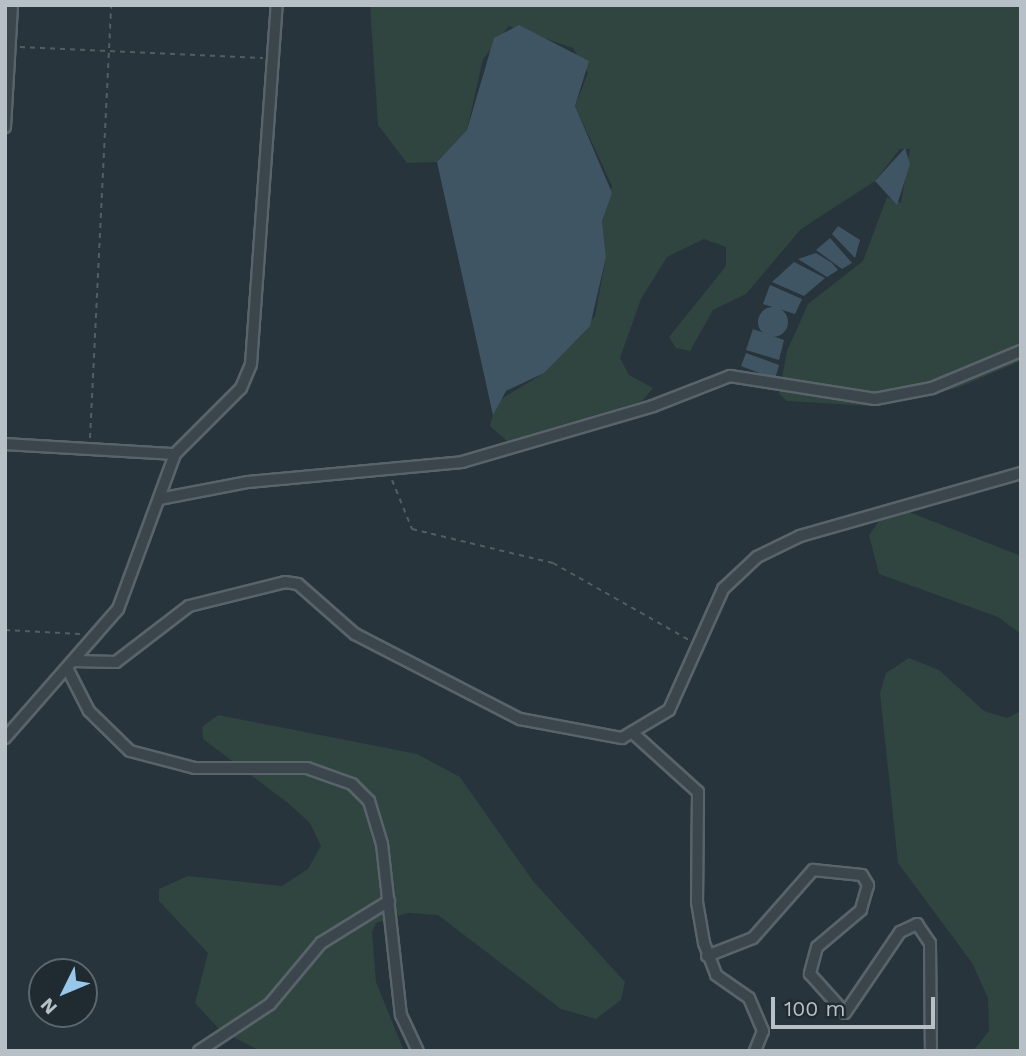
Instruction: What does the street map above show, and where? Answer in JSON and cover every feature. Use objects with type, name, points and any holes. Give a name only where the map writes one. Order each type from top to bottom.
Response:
[{"type":"street","points":[[5,127],[12,5]]},
{"type":"street","points":[[5,738],[118,609],[175,454],[241,388],[257,342],[277,5]]},
{"type":"street","points":[[159,499],[248,482],[462,462],[664,403],[730,376],[875,399],[932,388],[1021,351]]},
{"type":"street","points":[[5,444],[175,454]]},
{"type":"street","points":[[70,664],[116,662],[189,606],[285,582],[299,584],[355,634],[520,719],[602,738],[635,735],[669,710],[723,589],[777,546],[1021,473]]},
{"type":"street","points":[[70,664],[89,711],[130,751],[195,768],[307,768],[352,784],[369,801],[376,822],[389,901],[401,1015],[418,1051]]},
{"type":"street","points":[[635,735],[701,800],[697,902],[708,956],[722,981],[749,998],[762,1031],[755,1051]]},
{"type":"street","points":[[708,956],[753,938],[813,870],[862,875],[868,885],[860,910],[817,947],[810,974],[845,1013],[900,932],[917,924],[930,943],[931,1051]]},
{"type":"street","points":[[200,1051],[270,1004],[321,943],[389,901]]},
{"type":"path","points":[[90,450],[111,5]]},
{"type":"path","points":[[10,47],[274,59]]},
{"type":"path","points":[[388,469],[412,529],[553,564],[698,646]]},
{"type":"path","points":[[5,630],[80,634],[91,643]]},
{"type":"green space","points":[[370,5],[1021,5],[1021,361],[957,388],[871,406],[787,401],[779,394],[787,351],[808,304],[863,261],[887,197],[901,203],[910,149],[900,149],[875,181],[801,229],[746,294],[713,310],[690,351],[676,348],[669,337],[726,266],[726,247],[704,239],[667,257],[641,299],[620,358],[629,375],[653,388],[642,401],[507,441],[490,426],[496,402],[544,373],[595,316],[606,257],[602,221],[612,186],[575,106],[588,73],[573,48],[509,26],[483,59],[467,130],[437,162],[407,163],[378,125]]},
{"type":"green space","points":[[909,512],[1021,556],[1021,634],[998,617],[879,574],[869,535],[879,521]]},
{"type":"green space","points":[[909,658],[939,670],[984,711],[1007,718],[1021,711],[1021,1051],[973,1051],[989,1031],[988,998],[972,963],[898,863],[880,693],[886,673]]},
{"type":"green space","points":[[218,715],[417,754],[460,777],[533,881],[625,982],[621,1000],[596,1019],[561,1009],[438,915],[408,913],[376,923],[372,932],[376,982],[404,1051],[260,1051],[220,1030],[195,1003],[208,953],[159,901],[159,889],[188,876],[282,886],[308,869],[321,846],[310,823],[288,803],[203,739],[202,727]]},
{"type":"water","points":[[519,25],[589,61],[575,106],[612,193],[602,221],[606,257],[590,326],[544,373],[506,391],[493,415],[437,162],[467,130],[494,38]]},
{"type":"water","points":[[905,148],[910,164],[897,205],[875,181]]},
{"type":"water","points":[[838,226],[860,240],[855,258],[832,234]]},
{"type":"water","points":[[830,238],[852,263],[842,269],[816,250]]},
{"type":"water","points":[[816,253],[838,270],[827,277],[798,259]]},
{"type":"water","points":[[794,262],[825,278],[804,296],[772,282]]},
{"type":"water","points":[[770,285],[802,299],[795,314],[763,304]]},
{"type":"water","points":[[773,307],[784,311],[788,322],[784,333],[773,337],[762,333],[758,322],[762,311]]},
{"type":"water","points":[[753,329],[784,340],[779,360],[746,350]]},
{"type":"water","points":[[746,353],[779,365],[775,379],[741,366]]}]
